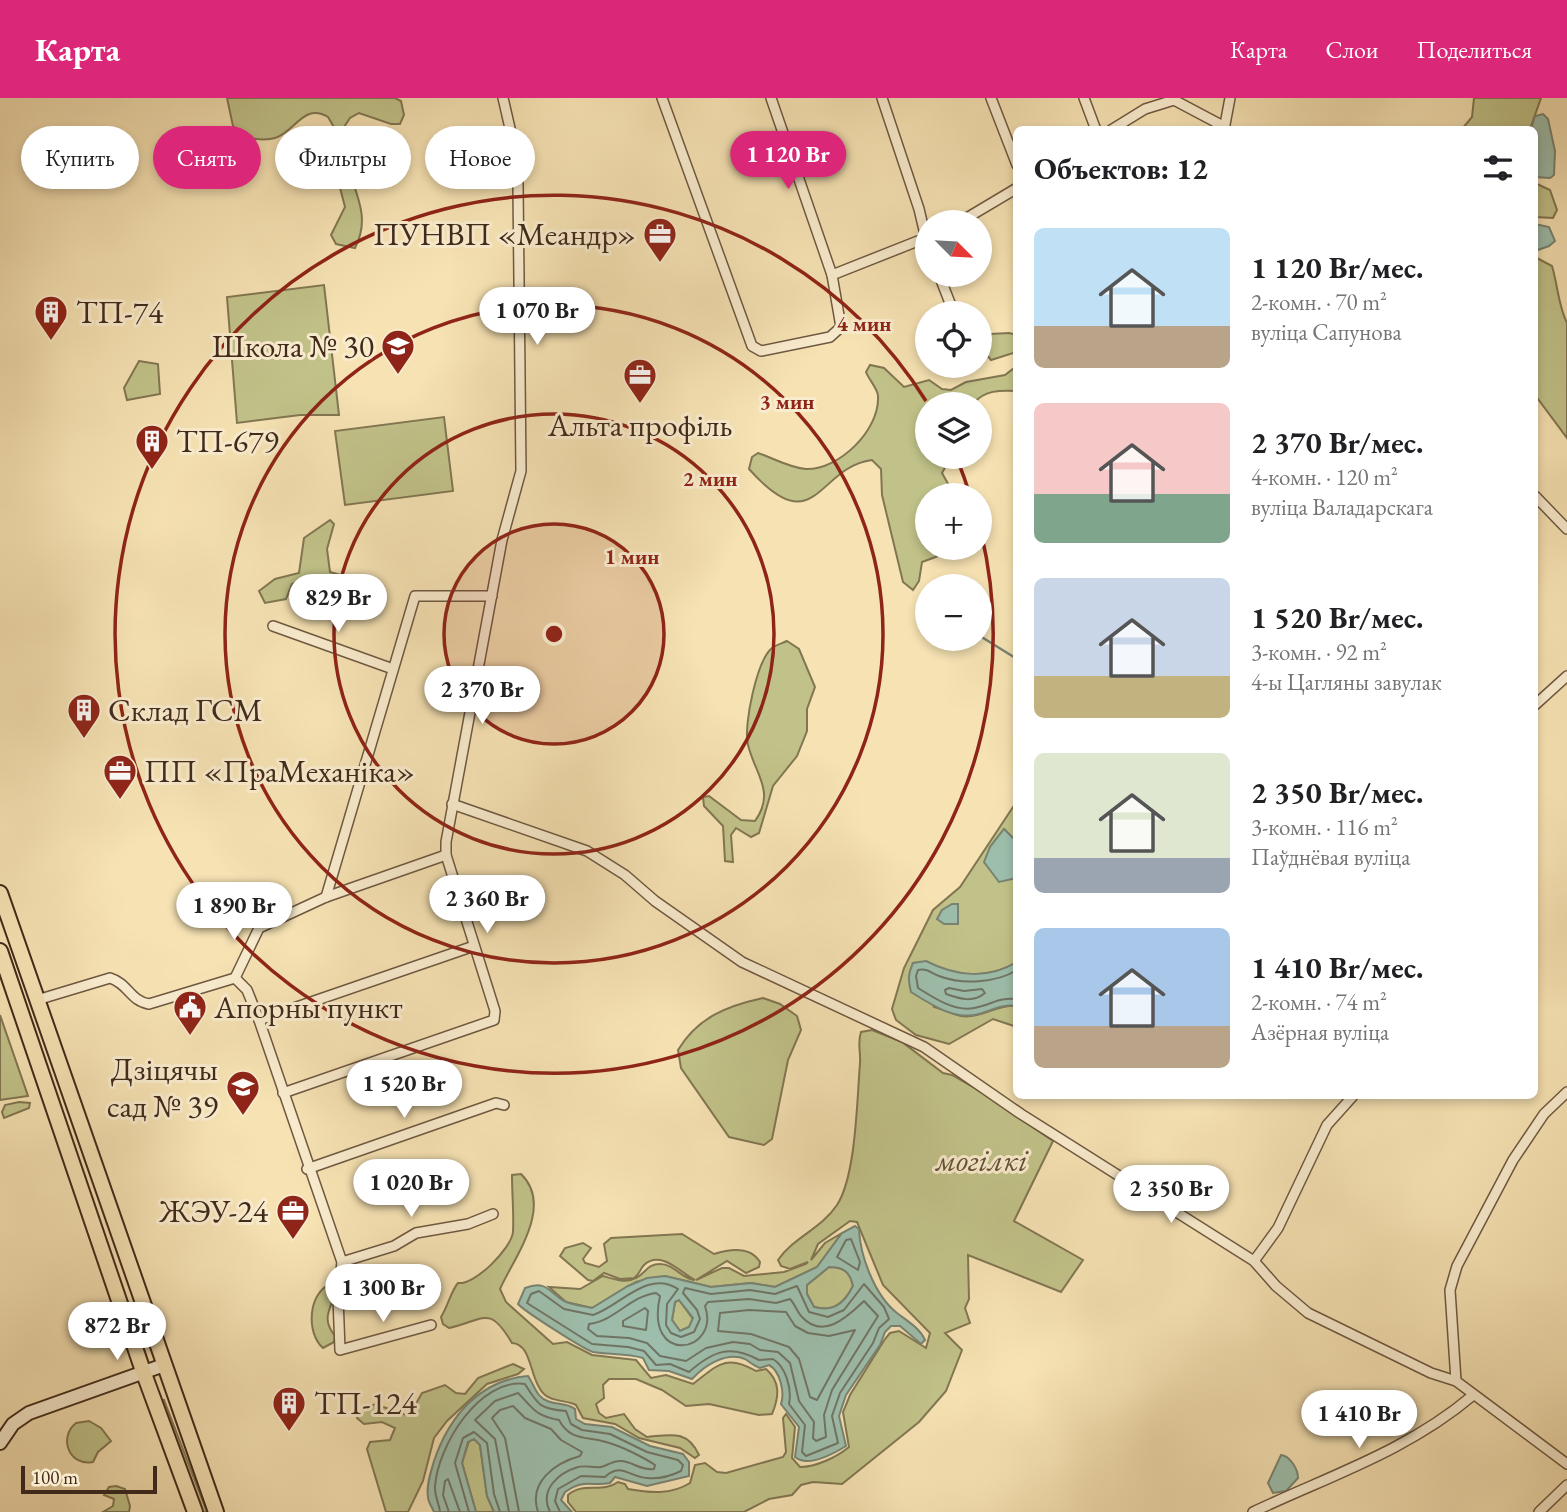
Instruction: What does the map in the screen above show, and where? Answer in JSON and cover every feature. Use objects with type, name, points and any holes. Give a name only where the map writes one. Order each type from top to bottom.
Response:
[{"type":"main road","points":[[0,893],[216,1512]]},
{"type":"main road","points":[[1,954],[195,1512]]},
{"type":"main road","points":[[56,1117],[75,1110]]},
{"type":"street","points":[[283,1094],[494,1020],[495,1011],[446,855],[452,804],[502,540],[521,471],[519,185],[512,130],[503,98]]},
{"type":"street","points":[[662,98],[752,346],[761,351],[836,333],[841,327],[832,275],[771,98]]},
{"type":"street","points":[[882,98],[919,210]]},
{"type":"street","points":[[991,98],[1013,155]]},
{"type":"street","points":[[1084,98],[1094,126]]},
{"type":"street","points":[[1141,98],[1145,109]]},
{"type":"street","points":[[1224,126],[1230,98]]},
{"type":"street","points":[[1117,126],[1145,109],[1174,100],[1220,126]]},
{"type":"street","points":[[980,210],[1013,190]]},
{"type":"street","points":[[832,275],[915,245]]},
{"type":"street","points":[[1538,499],[1567,529]]},
{"type":"street","points":[[326,897],[415,596],[492,596]]},
{"type":"street","points":[[273,626],[393,669]]},
{"type":"street","points":[[1538,702],[1567,676]]},
{"type":"street","points":[[452,804],[587,851],[625,875],[655,901],[742,962],[924,1047],[1021,1114],[1254,1261],[1276,1286],[1308,1313],[1431,1373],[1457,1381],[1472,1396],[1567,1464]]},
{"type":"street","points":[[37,1000],[110,978],[119,981],[136,1001],[149,1004],[235,978],[259,928],[326,897],[446,855]]},
{"type":"street","points":[[259,1020],[474,946]]},
{"type":"street","points":[[235,978],[247,990],[259,1020],[307,1169],[341,1262],[339,1347],[344,1351],[431,1325]]},
{"type":"street","points":[[1457,1381],[1450,1290],[1457,1266],[1513,1160],[1544,1114],[1567,1092]]},
{"type":"street","points":[[1254,1261],[1278,1228],[1327,1125],[1350,1099]]},
{"type":"street","points":[[307,1169],[496,1103],[504,1105]]},
{"type":"street","points":[[341,1262],[394,1246],[416,1233],[468,1224],[493,1214]]},
{"type":"street","points":[[0,1443],[13,1424],[29,1413],[164,1365]]},
{"type":"street","points":[[1253,1512],[1326,1477],[1350,1471],[1404,1444],[1472,1396]]},
{"type":"street","points":[[1539,1512],[1567,1485]]},
{"type":"green space","points":[[227,98],[395,98],[401,101],[404,115],[400,124],[391,124],[359,113],[350,118],[345,126],[333,126],[328,117],[312,113],[293,126],[275,126],[275,138],[265,140],[261,140],[261,126],[233,126]]},
{"type":"green space","points":[[1474,98],[1541,98],[1531,126],[1464,126],[1472,117]]},
{"type":"green space","points":[[1538,184],[1550,190],[1557,210],[1553,218],[1538,217]]},
{"type":"green space","points":[[340,189],[356,189],[362,220],[355,248],[336,244],[331,235],[345,207]]},
{"type":"green space","points":[[1538,259],[1552,266],[1567,323],[1567,438],[1538,399]]},
{"type":"green space","points":[[324,285],[339,415],[300,415],[237,423],[227,297]]},
{"type":"green space","points":[[992,334],[1013,334],[1013,353],[992,360]]},
{"type":"green space","points":[[139,361],[158,364],[160,394],[127,400],[124,388]]},
{"type":"green space","points":[[870,365],[884,368],[904,387],[929,380],[942,389],[951,390],[966,382],[1005,375],[1013,369],[1013,391],[915,392],[915,469],[944,469],[942,473],[948,483],[915,483],[915,560],[927,560],[922,562],[920,574],[915,574],[913,590],[903,582],[882,495],[881,469],[872,460],[854,465],[803,501],[789,500],[771,490],[749,469],[752,457],[758,453],[800,468],[819,468],[855,446],[865,434],[877,409],[878,393],[866,372]]},
{"type":"green space","points":[[444,417],[453,491],[345,505],[335,431]]},
{"type":"green space","points":[[330,520],[334,524],[327,549],[330,572],[354,579],[350,591],[361,607],[359,614],[344,606],[343,587],[324,577],[312,585],[302,580],[292,584],[286,599],[265,603],[259,591],[275,579],[299,573],[304,538]]},
{"type":"green space","points":[[787,641],[799,649],[815,687],[807,709],[807,731],[797,756],[773,786],[759,833],[751,837],[736,828],[731,835],[733,862],[725,861],[723,826],[704,806],[703,797],[709,796],[741,820],[755,821],[761,811],[764,792],[748,745],[749,709],[756,679],[766,655],[772,648]]},
{"type":"green space","points":[[1013,807],[1013,838],[1004,829],[990,847],[1013,878],[1013,964],[982,974],[973,974],[954,973],[926,963],[913,963],[934,1007],[968,1016],[1013,1006],[1013,1026],[993,1019],[949,1044],[916,1035],[896,1020],[892,1009],[904,968],[933,910],[960,887]]},
{"type":"green space","points":[[763,998],[780,1004],[797,1016],[801,1030],[788,1060],[772,1139],[764,1145],[729,1137],[681,1068],[678,1050],[704,1021],[726,1009]]},
{"type":"green space","points":[[0,1015],[28,1096],[0,1100]]},
{"type":"green space","name":"могілкі","points":[[872,1030],[902,1042],[943,1073],[952,1075],[1014,1111],[1022,1120],[1053,1141],[1014,1221],[1083,1260],[1061,1292],[968,1255],[969,1299],[965,1308],[970,1323],[945,1333],[962,1350],[946,1391],[919,1422],[842,1484],[813,1482],[801,1485],[792,1495],[769,1499],[744,1512],[576,1512],[568,1502],[568,1495],[580,1489],[606,1487],[618,1482],[625,1484],[628,1489],[668,1491],[690,1483],[695,1465],[705,1463],[717,1472],[726,1473],[783,1457],[786,1452],[783,1418],[786,1414],[795,1427],[792,1458],[800,1467],[826,1461],[849,1447],[843,1412],[850,1395],[890,1333],[899,1331],[926,1348],[930,1333],[883,1285],[857,1222],[850,1221],[818,1244],[811,1260],[825,1243],[842,1233],[817,1267],[775,1287],[751,1283],[711,1287],[665,1276],[636,1282],[592,1308],[566,1302],[549,1287],[580,1289],[603,1276],[628,1281],[639,1276],[652,1265],[660,1264],[670,1266],[695,1280],[671,1264],[657,1260],[644,1265],[634,1278],[620,1279],[604,1273],[593,1281],[588,1280],[560,1256],[565,1248],[583,1243],[591,1248],[583,1259],[585,1263],[599,1267],[607,1261],[604,1244],[611,1238],[682,1234],[714,1254],[733,1250],[745,1251],[760,1262],[759,1267],[746,1273],[727,1261],[696,1280],[722,1268],[729,1268],[744,1276],[784,1272],[806,1264],[808,1262],[790,1269],[781,1266],[778,1260],[831,1213],[843,1192],[855,1137],[860,1036],[861,1032]]},
{"type":"green space","points":[[30,1103],[29,1108],[4,1118],[2,1112],[5,1105]]},
{"type":"green space","points":[[521,1174],[530,1187],[534,1201],[533,1216],[522,1247],[500,1289],[506,1302],[553,1344],[567,1342],[592,1355],[636,1360],[651,1378],[666,1375],[693,1384],[715,1367],[729,1362],[756,1371],[766,1369],[774,1379],[777,1390],[772,1414],[759,1415],[709,1404],[686,1406],[662,1390],[636,1379],[609,1379],[603,1385],[604,1398],[596,1404],[599,1413],[606,1418],[624,1414],[635,1429],[647,1437],[683,1437],[699,1455],[695,1458],[680,1448],[639,1438],[615,1424],[583,1418],[576,1405],[545,1395],[536,1381],[524,1350],[512,1343],[498,1323],[491,1319],[479,1319],[449,1328],[443,1324],[441,1317],[458,1283],[473,1278],[491,1265],[511,1239],[512,1175]]},
{"type":"green space","points":[[829,1267],[846,1271],[853,1286],[846,1298],[837,1305],[827,1308],[814,1307],[807,1294],[807,1285]]},
{"type":"green space","points":[[330,1284],[336,1291],[329,1309],[328,1324],[335,1336],[334,1342],[323,1348],[314,1333],[312,1314],[317,1296]]},
{"type":"green space","points":[[679,1300],[693,1319],[689,1327],[680,1331],[672,1320],[675,1302]]},
{"type":"green space","points":[[513,1364],[524,1369],[518,1374],[487,1384],[447,1421],[434,1438],[423,1481],[408,1512],[386,1512],[367,1449],[370,1442],[390,1440],[395,1428],[382,1422],[364,1424],[357,1418],[358,1412],[375,1404],[409,1416],[422,1393],[445,1385],[456,1393],[465,1394],[478,1378]]},
{"type":"green space","points":[[164,1400],[207,1512],[201,1512],[160,1401]]},
{"type":"green space","points":[[89,1421],[101,1428],[111,1441],[98,1452],[93,1462],[85,1462],[72,1456],[67,1443],[76,1423]]},
{"type":"green space","points":[[474,1439],[480,1445],[487,1496],[494,1512],[476,1512],[462,1463],[469,1441]]},
{"type":"green space","points":[[109,1487],[125,1489],[129,1512],[103,1512],[113,1506],[114,1499],[104,1495]]},
{"type":"water","points":[[1543,114],[1548,119],[1555,151],[1554,175],[1550,178],[1538,177],[1538,126],[1532,126],[1535,116]]},
{"type":"water","points":[[1538,225],[1549,227],[1555,241],[1538,250]]},
{"type":"water","points":[[1004,829],[1013,838],[1013,879],[999,882],[984,862],[990,847]]},
{"type":"water","points":[[952,904],[958,904],[958,924],[944,924],[937,919],[942,910]]},
{"type":"water","points":[[926,961],[948,970],[972,974],[995,972],[1013,964],[1013,1006],[970,1016],[935,1006],[911,992],[909,974],[913,963]]},
{"type":"water","points":[[855,1226],[859,1229],[862,1251],[876,1286],[889,1306],[917,1328],[925,1340],[921,1344],[900,1326],[891,1326],[885,1332],[880,1345],[846,1395],[839,1416],[846,1446],[828,1456],[813,1460],[800,1460],[795,1457],[799,1427],[781,1404],[781,1382],[769,1365],[760,1368],[738,1357],[723,1358],[703,1369],[692,1379],[669,1371],[649,1370],[643,1358],[588,1350],[518,1304],[525,1288],[538,1285],[567,1302],[592,1308],[628,1286],[647,1278],[665,1276],[711,1287],[751,1283],[775,1287],[817,1267],[842,1233]],"holes":[[[829,1267],[846,1271],[853,1286],[846,1298],[837,1305],[827,1308],[814,1307],[807,1294],[807,1285]],[[679,1300],[693,1318],[689,1327],[680,1331],[672,1320],[675,1302]]]},
{"type":"water","points":[[528,1376],[543,1399],[575,1409],[576,1419],[585,1424],[612,1427],[650,1446],[683,1454],[689,1462],[689,1476],[647,1486],[615,1477],[610,1483],[578,1485],[565,1492],[561,1500],[572,1512],[494,1512],[487,1496],[480,1445],[474,1439],[468,1442],[462,1463],[476,1512],[434,1512],[428,1499],[429,1479],[440,1445],[457,1416],[481,1393],[495,1385]]},
{"type":"water","points":[[1281,1455],[1293,1464],[1298,1478],[1286,1491],[1273,1493],[1268,1483]]},
{"type":"waterway","points":[[992,643],[1013,657]]},
{"type":"place","name":"ПУНВП «Меандр»","points":[[660,264]]},
{"type":"place","name":"ТП-74","points":[[51,342]]},
{"type":"place","name":"Школа № 30","points":[[398,376]]},
{"type":"place","name":"Альта профіль","points":[[640,405]]},
{"type":"place","name":"ТП-679","points":[[152,471]]},
{"type":"place","name":"Склад ГСМ","points":[[84,740]]},
{"type":"place","name":"ПП «ПраМеханіка»","points":[[120,801]]},
{"type":"place","name":"Апорны пункт","points":[[190,1037]]},
{"type":"place","name":"Дзіцячы сад № 39","points":[[243,1117]]},
{"type":"place","name":"ЖЭУ-24","points":[[293,1241]]},
{"type":"place","name":"ТП-124","points":[[289,1433]]}]
